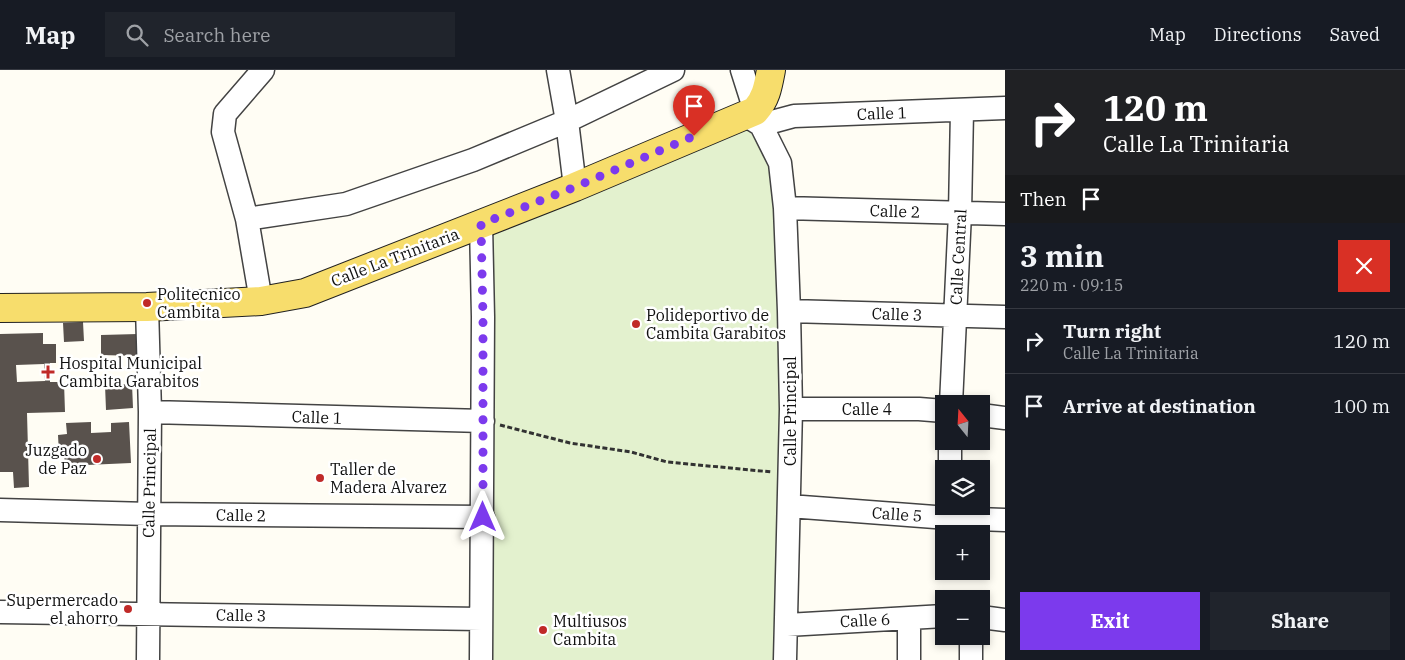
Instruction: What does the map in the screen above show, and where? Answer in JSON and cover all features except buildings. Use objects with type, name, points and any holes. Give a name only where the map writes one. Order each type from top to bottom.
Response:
[{"type":"main road","points":[[753,117],[767,91],[771,70]]},
{"type":"main road","name":"Calle La Trinitaria","points":[[0,308],[147,306],[261,301],[305,293],[753,117]]},
{"type":"street","points":[[261,301],[247,219],[223,132],[225,114],[263,70]]},
{"type":"street","points":[[558,70],[567,121],[575,187]]},
{"type":"street","points":[[247,219],[346,204],[473,160],[567,121],[673,70]]},
{"type":"street","name":"Calle Principal","points":[[742,70],[753,117],[780,163],[785,208],[791,409],[785,660]]},
{"type":"street","name":"Calle 1","points":[[753,117],[1005,108]]},
{"type":"street","name":"Calle Central","points":[[951,395],[960,213],[962,111]]},
{"type":"street","name":"Calle 2","points":[[785,208],[1005,214]]},
{"type":"street","points":[[481,224],[483,318],[481,660]]},
{"type":"street","name":"Calle Principal","points":[[147,306],[150,412],[148,660]]},
{"type":"street","name":"Calle 3","points":[[789,311],[1005,317]]},
{"type":"street","name":"Calle 4","points":[[791,409],[935,410]]},
{"type":"street","name":"Calle 1","points":[[150,412],[483,421]]},
{"type":"street","points":[[990,416],[1005,418]]},
{"type":"street","name":"Calle 5","points":[[789,506],[935,511]]},
{"type":"street","name":"Calle 2","points":[[0,510],[149,514],[483,517]]},
{"type":"street","name":"Calle 5","points":[[970,515],[1005,520]]},
{"type":"street","name":"Calle 3","points":[[0,612],[481,619]]},
{"type":"street","name":"Calle 6","points":[[787,625],[935,617]]},
{"type":"street","points":[[909,618],[910,660]]},
{"type":"street","points":[[990,618],[1005,620]]},
{"type":"street","points":[[971,645],[971,660]]},
{"type":"path","points":[[483,421],[570,443],[631,452],[667,462],[790,474]]},
{"type":"green space","name":"Polideportivo de Cambita Garabitos","points":[[743,125],[760,143],[774,174],[784,416],[779,660],[492,660],[489,232]]},
{"type":"place","name":"Politecnico Cambita","points":[[147,303]]},
{"type":"place","name":"Polideportivo de Cambita Garabitos","points":[[636,324]]},
{"type":"place","name":"Hospital Municipal Cambita Garabitos","points":[[48,372]]},
{"type":"place","name":"Juzgado de Paz","points":[[97,459]]},
{"type":"place","name":"Taller de Madera Alvarez","points":[[320,478]]},
{"type":"place","name":"Supermercado el ahorro","points":[[128,609]]},
{"type":"place","name":"Multiusos Cambita","points":[[543,630]]},
{"type":"route","points":[[483,517],[481,224],[575,187],[694,136]]}]
